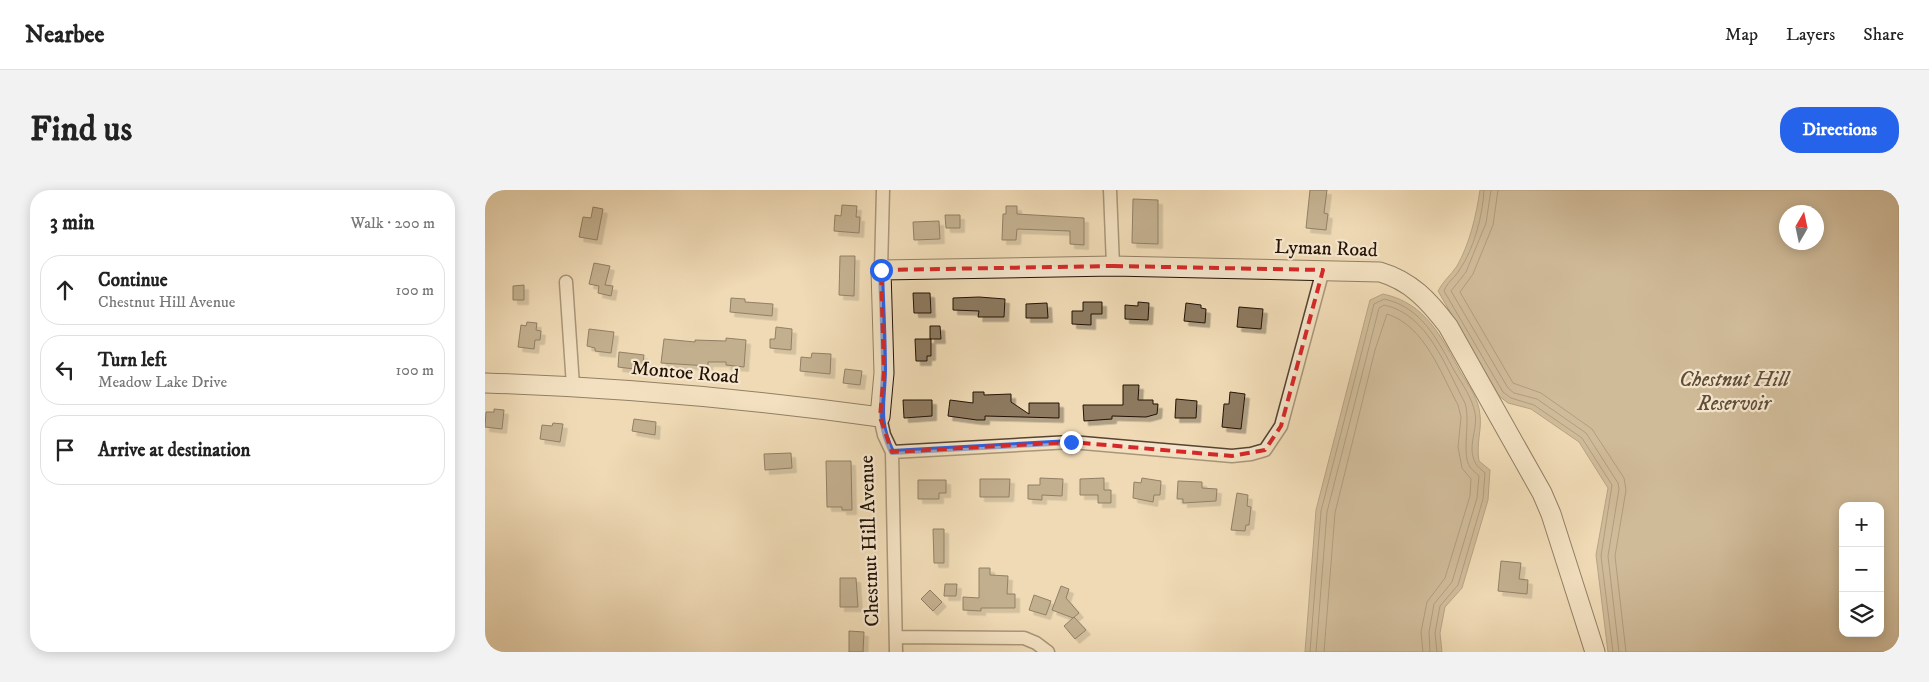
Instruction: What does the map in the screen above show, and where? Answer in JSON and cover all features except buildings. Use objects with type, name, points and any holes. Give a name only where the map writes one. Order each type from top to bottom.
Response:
[{"type":"street","name":"Chestnut Hill Avenue","points":[[883,190],[881,270],[884,373],[880,417],[884,435],[892,452],[896,652]]},
{"type":"street","points":[[1110,190],[1113,266]]},
{"type":"street","name":"Lyman Road","points":[[881,270],[1113,266],[1365,270],[1393,276],[1414,288],[1426,298],[1448,326],[1542,493],[1560,541],[1595,652]]},
{"type":"street","points":[[892,452],[1071,442],[1232,456],[1265,450],[1281,426],[1323,270]]},
{"type":"street","points":[[567,282],[573,386]]},
{"type":"street","name":"Montoe Road","points":[[485,383],[573,386],[807,407],[880,417]]},
{"type":"street","points":[[896,637],[1024,638],[1036,643],[1048,652]]},
{"type":"highlighted area","points":[[1113,266],[1323,270],[1281,426],[1265,450],[1232,456],[1071,442],[892,452],[880,417],[884,373],[881,270]]},
{"type":"water","name":"Chestnut Hill Reservoir","points":[[1480,190],[1899,190],[1899,652],[1608,652],[1596,555],[1608,488],[1579,442],[1531,409],[1508,403],[1499,396],[1438,291],[1462,257],[1472,229]]},
{"type":"water","points":[[1383,294],[1411,305],[1422,314],[1447,347],[1473,393],[1480,415],[1479,461],[1490,470],[1488,500],[1462,588],[1445,607],[1440,633],[1442,652],[1305,652],[1316,510],[1370,300]]},
{"type":"route","points":[[881,270],[884,373],[880,417],[884,435],[892,452],[1071,442]]}]
